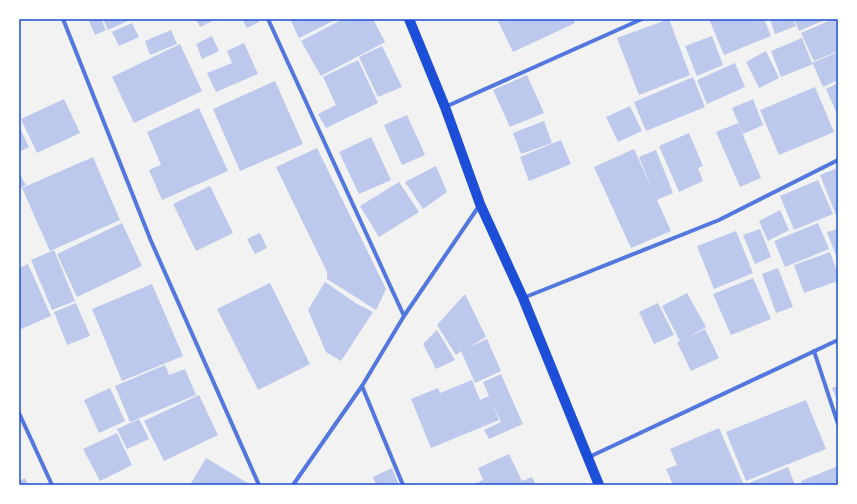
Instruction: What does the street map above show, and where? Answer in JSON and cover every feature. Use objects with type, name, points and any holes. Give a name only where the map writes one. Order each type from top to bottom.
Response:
[{"type":"main road","points":[[409,19],[445,108],[480,204],[523,298],[599,485]]},
{"type":"street","points":[[62,19],[151,241],[259,485]]},
{"type":"street","points":[[268,19],[404,316]]},
{"type":"street","points":[[445,108],[642,19]]},
{"type":"street","points":[[523,298],[719,220],[838,160]]},
{"type":"street","points":[[293,485],[362,386],[404,316],[480,204]]},
{"type":"street","points":[[587,458],[838,340]]},
{"type":"street","points":[[814,351],[838,424]]},
{"type":"street","points":[[362,386],[403,485]]},
{"type":"street","points":[[19,413],[52,485]]},
{"type":"building","points":[[88,19],[101,19],[106,30],[95,35]]},
{"type":"building","points":[[103,19],[132,19],[108,30]]},
{"type":"building","points":[[196,19],[216,19],[200,27]]},
{"type":"building","points":[[242,19],[258,19],[259,22],[247,28]]},
{"type":"building","points":[[290,19],[337,19],[299,38]]},
{"type":"building","points":[[343,19],[373,19],[385,42],[321,76],[301,41]]},
{"type":"building","points":[[497,19],[573,19],[575,23],[513,52]]},
{"type":"building","points":[[669,19],[690,75],[639,95],[617,38]]},
{"type":"building","points":[[709,19],[764,19],[771,36],[724,55]]},
{"type":"building","points":[[770,19],[793,19],[796,26],[775,34]]},
{"type":"building","points":[[794,19],[827,19],[799,31]]},
{"type":"building","points":[[835,19],[838,27],[838,51],[814,61],[801,33]]},
{"type":"building","points":[[132,23],[139,37],[119,46],[112,32]]},
{"type":"building","points":[[171,30],[177,44],[150,55],[145,41]]},
{"type":"building","points":[[212,36],[219,51],[202,59],[196,44]]},
{"type":"building","points":[[712,36],[723,65],[697,76],[685,46]]},
{"type":"building","points":[[802,38],[812,63],[838,52],[838,80],[823,87],[813,64],[781,77],[771,51]]},
{"type":"building","points":[[244,43],[258,74],[216,92],[207,73],[232,63],[227,51]]},
{"type":"building","points":[[180,44],[202,91],[134,123],[112,77]]},
{"type":"building","points":[[382,46],[402,87],[378,97],[359,57]]},
{"type":"building","points":[[766,51],[779,78],[759,88],[746,62]]},
{"type":"building","points":[[358,60],[378,103],[326,128],[318,114],[336,105],[323,77]]},
{"type":"building","points":[[735,63],[745,87],[707,104],[697,80]]},
{"type":"building","points":[[527,75],[544,113],[510,127],[493,90]]},
{"type":"building","points":[[693,77],[705,107],[646,131],[634,102]]},
{"type":"building","points":[[275,81],[303,144],[240,171],[213,109]]},
{"type":"building","points":[[838,83],[838,116],[826,89]]},
{"type":"building","points":[[815,87],[834,132],[779,155],[760,110]]},
{"type":"building","points":[[64,99],[80,133],[37,153],[21,119]]},
{"type":"building","points":[[753,99],[763,125],[743,134],[732,108]]},
{"type":"building","points":[[630,106],[642,131],[618,142],[606,117]]},
{"type":"building","points":[[199,108],[228,171],[162,200],[149,170],[161,165],[147,132]]},
{"type":"building","points":[[407,115],[425,155],[402,165],[384,125]]},
{"type":"building","points":[[544,121],[552,143],[521,154],[513,133]]},
{"type":"building","points":[[738,123],[761,178],[740,187],[716,132]]},
{"type":"building","points":[[19,126],[29,147],[19,152]]},
{"type":"building","points":[[689,133],[703,166],[698,168],[703,181],[679,192],[659,146]]},
{"type":"building","points":[[371,137],[391,180],[359,194],[339,152]]},
{"type":"building","points":[[561,140],[571,164],[529,181],[520,157]]},
{"type":"building","points":[[317,148],[386,289],[376,310],[327,279],[327,272],[276,167]]},
{"type":"building","points":[[634,149],[653,191],[639,157],[656,150],[673,193],[657,200],[671,231],[631,248],[594,167]]},
{"type":"building","points":[[93,157],[120,220],[50,251],[22,188]]},
{"type":"building","points":[[436,166],[447,192],[423,209],[405,182]]},
{"type":"building","points":[[838,168],[838,214],[836,215],[820,175]]},
{"type":"building","points":[[19,173],[26,185],[19,189]]},
{"type":"building","points":[[818,180],[833,214],[794,230],[780,196]]},
{"type":"building","points":[[399,182],[419,212],[379,237],[360,206]]},
{"type":"building","points":[[210,186],[233,233],[196,251],[173,204]]},
{"type":"building","points":[[780,210],[789,230],[768,241],[759,221]]},
{"type":"building","points":[[122,223],[142,266],[77,297],[57,254]]},
{"type":"building","points":[[818,223],[829,249],[785,267],[774,241]]},
{"type":"building","points":[[760,229],[771,257],[755,264],[743,235]]},
{"type":"building","points":[[838,229],[838,261],[827,232]]},
{"type":"building","points":[[736,231],[753,273],[714,289],[697,246]]},
{"type":"building","points":[[260,233],[267,248],[255,254],[247,239]]},
{"type":"building","points":[[54,250],[75,301],[52,310],[31,260]]},
{"type":"building","points":[[830,252],[838,274],[838,281],[804,293],[794,265]]},
{"type":"building","points":[[28,264],[51,316],[19,330],[19,268]]},
{"type":"building","points":[[778,268],[793,307],[776,313],[762,274]]},
{"type":"building","points":[[753,278],[771,319],[731,335],[713,294]]},
{"type":"building","points":[[325,282],[357,304],[373,312],[341,361],[326,352],[308,310]]},
{"type":"building","points":[[270,283],[310,364],[258,390],[217,309]]},
{"type":"building","points":[[152,284],[183,356],[122,381],[92,309]]},
{"type":"building","points":[[687,293],[706,327],[685,339],[705,329],[719,358],[691,371],[677,342],[680,341],[662,306]]},
{"type":"building","points":[[465,294],[486,337],[468,348],[487,339],[501,371],[475,383],[461,351],[456,355],[437,325]]},
{"type":"building","points":[[76,303],[90,336],[67,345],[54,312]]},
{"type":"building","points":[[658,303],[674,335],[654,344],[639,312]]},
{"type":"building","points":[[437,330],[455,360],[436,369],[423,344]]},
{"type":"building","points":[[165,365],[169,375],[185,369],[196,395],[130,422],[115,386]]},
{"type":"building","points":[[501,374],[523,424],[489,439],[484,430],[501,422],[491,400],[499,420],[431,448],[411,399],[438,388],[440,393],[472,380],[480,400],[489,396],[483,382]]},
{"type":"building","points":[[838,386],[838,402],[832,388]]},
{"type":"building","points":[[110,388],[125,421],[99,433],[84,400]]},
{"type":"building","points":[[199,395],[218,435],[164,461],[144,421]]},
{"type":"building","points":[[806,400],[826,449],[746,481],[726,432]]},
{"type":"building","points":[[139,419],[149,439],[127,449],[117,429]]},
{"type":"building","points":[[719,428],[744,485],[673,485],[666,469],[677,465],[670,449]]},
{"type":"building","points":[[117,433],[132,465],[100,481],[83,449]]},
{"type":"building","points":[[509,454],[522,481],[532,477],[536,485],[472,485],[483,480],[478,468]]},
{"type":"building","points":[[206,458],[251,485],[190,485]]},
{"type":"building","points":[[838,466],[838,485],[802,485],[801,481]]},
{"type":"building","points":[[788,467],[795,485],[750,485],[749,483]]},
{"type":"building","points":[[392,468],[399,485],[376,485],[373,477]]},
{"type":"building","points":[[25,478],[28,485],[19,485],[19,481]]}]
